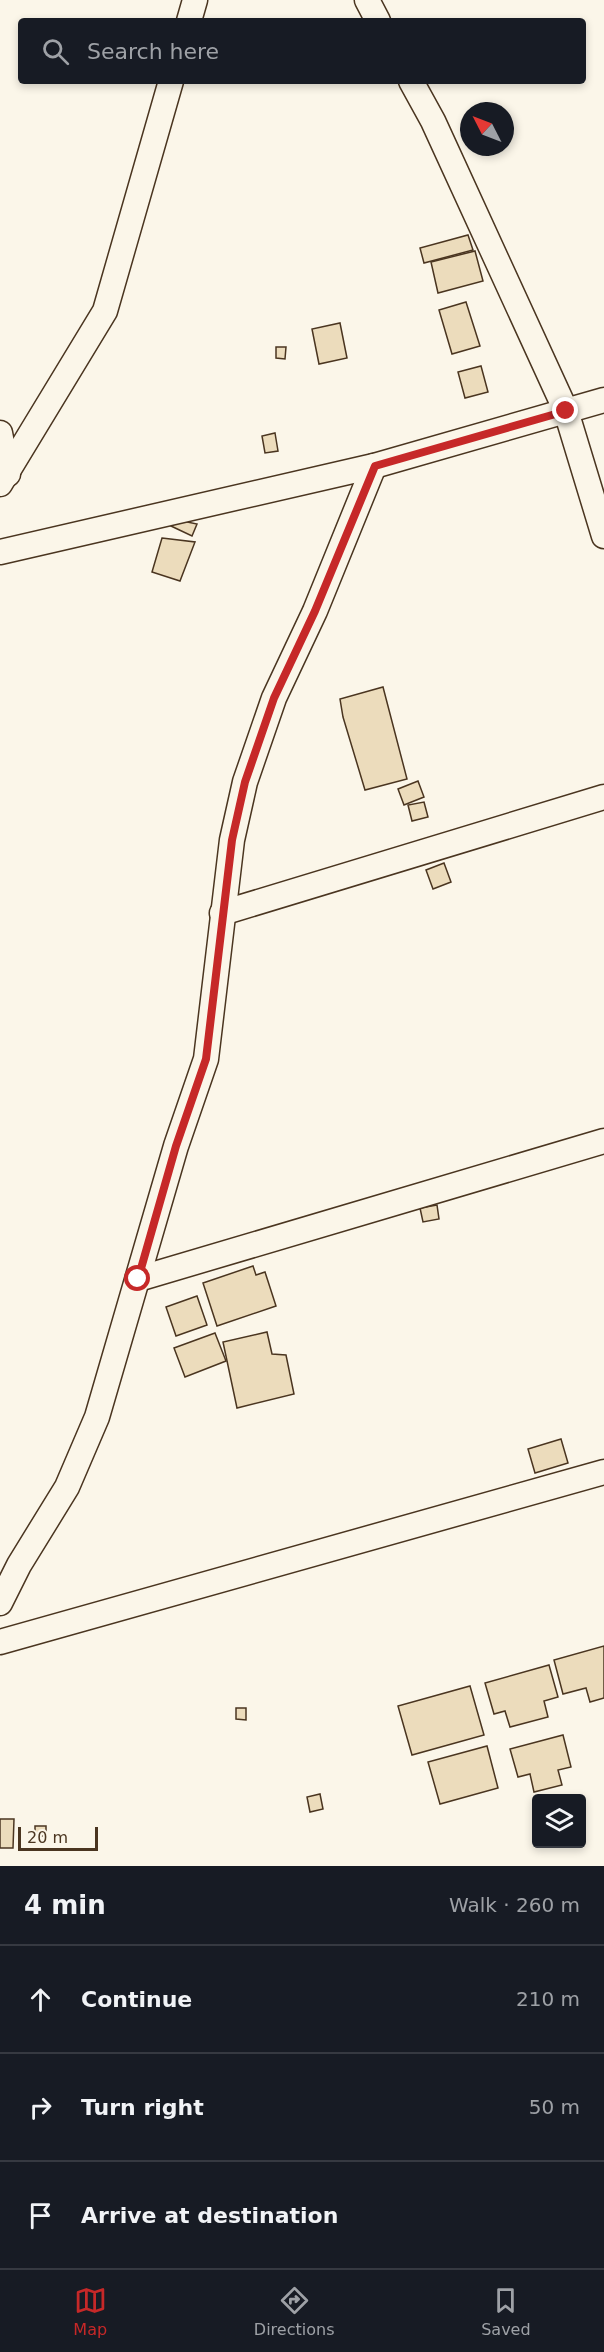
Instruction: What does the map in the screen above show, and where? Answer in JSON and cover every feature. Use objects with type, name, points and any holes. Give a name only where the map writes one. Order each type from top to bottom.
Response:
[{"type":"street","points":[[190,18],[195,0]]},
{"type":"street","points":[[367,0],[376,18]]},
{"type":"street","points":[[4,479],[105,311],[170,84]]},
{"type":"street","points":[[413,84],[433,121],[566,411],[604,536]]},
{"type":"street","points":[[0,552],[375,466],[604,400]]},
{"type":"street","points":[[0,433],[4,479]]},
{"type":"street","points":[[0,1603],[19,1565],[67,1486],[97,1417],[176,1146],[206,1059],[232,840],[249,772],[274,698],[315,611],[375,466]]},
{"type":"street","points":[[222,913],[604,797]]},
{"type":"street","points":[[138,1279],[604,1141]]},
{"type":"street","points":[[0,1642],[604,1472]]},
{"type":"building","points":[[468,235],[473,250],[424,263],[420,248]]},
{"type":"building","points":[[475,251],[483,281],[438,293],[431,262]]},
{"type":"building","points":[[466,302],[480,346],[452,354],[439,310]]},
{"type":"building","points":[[340,323],[347,358],[319,364],[312,329]]},
{"type":"building","points":[[276,347],[286,347],[285,359],[276,358]]},
{"type":"building","points":[[481,366],[488,392],[465,398],[458,372]]},
{"type":"building","points":[[275,433],[278,451],[265,453],[262,436]]},
{"type":"building","points":[[173,519],[197,524],[192,536],[171,526]]},
{"type":"building","points":[[162,538],[195,542],[180,581],[152,572]]},
{"type":"building","points":[[383,687],[407,779],[365,790],[343,717],[340,699]]},
{"type":"building","points":[[418,781],[424,797],[404,805],[398,789]]},
{"type":"building","points":[[424,802],[428,817],[412,821],[408,805]]},
{"type":"building","points":[[444,863],[451,882],[433,889],[426,870]]},
{"type":"building","points":[[437,1205],[439,1219],[423,1222],[420,1208]]},
{"type":"building","points":[[253,1266],[256,1275],[265,1272],[276,1306],[217,1326],[203,1283]]},
{"type":"building","points":[[197,1296],[207,1325],[176,1336],[166,1307]]},
{"type":"building","points":[[267,1332],[272,1354],[286,1355],[294,1394],[237,1408],[223,1342]]},
{"type":"building","points":[[215,1333],[226,1361],[185,1377],[174,1348]]},
{"type":"building","points":[[561,1439],[568,1463],[535,1473],[528,1449]]},
{"type":"building","points":[[604,1646],[604,1698],[590,1702],[586,1688],[563,1694],[554,1660]]},
{"type":"building","points":[[549,1665],[558,1697],[544,1701],[548,1717],[510,1727],[505,1711],[494,1714],[485,1683]]},
{"type":"building","points":[[470,1686],[484,1735],[412,1755],[398,1706]]},
{"type":"building","points":[[236,1708],[246,1708],[246,1720],[236,1719]]},
{"type":"building","points":[[563,1735],[571,1767],[558,1770],[562,1785],[534,1792],[530,1774],[518,1777],[510,1749]]},
{"type":"building","points":[[487,1746],[498,1788],[440,1804],[428,1762]]},
{"type":"building","points":[[320,1794],[323,1809],[310,1812],[307,1797]]},
{"type":"building","points":[[0,1819],[14,1819],[13,1848],[0,1848]]},
{"type":"building","points":[[35,1826],[46,1826],[46,1836],[35,1836]]},
{"type":"route","points":[[138,1279],[176,1146],[206,1059],[232,840],[245,782],[274,698],[315,611],[375,466],[566,411]]}]
